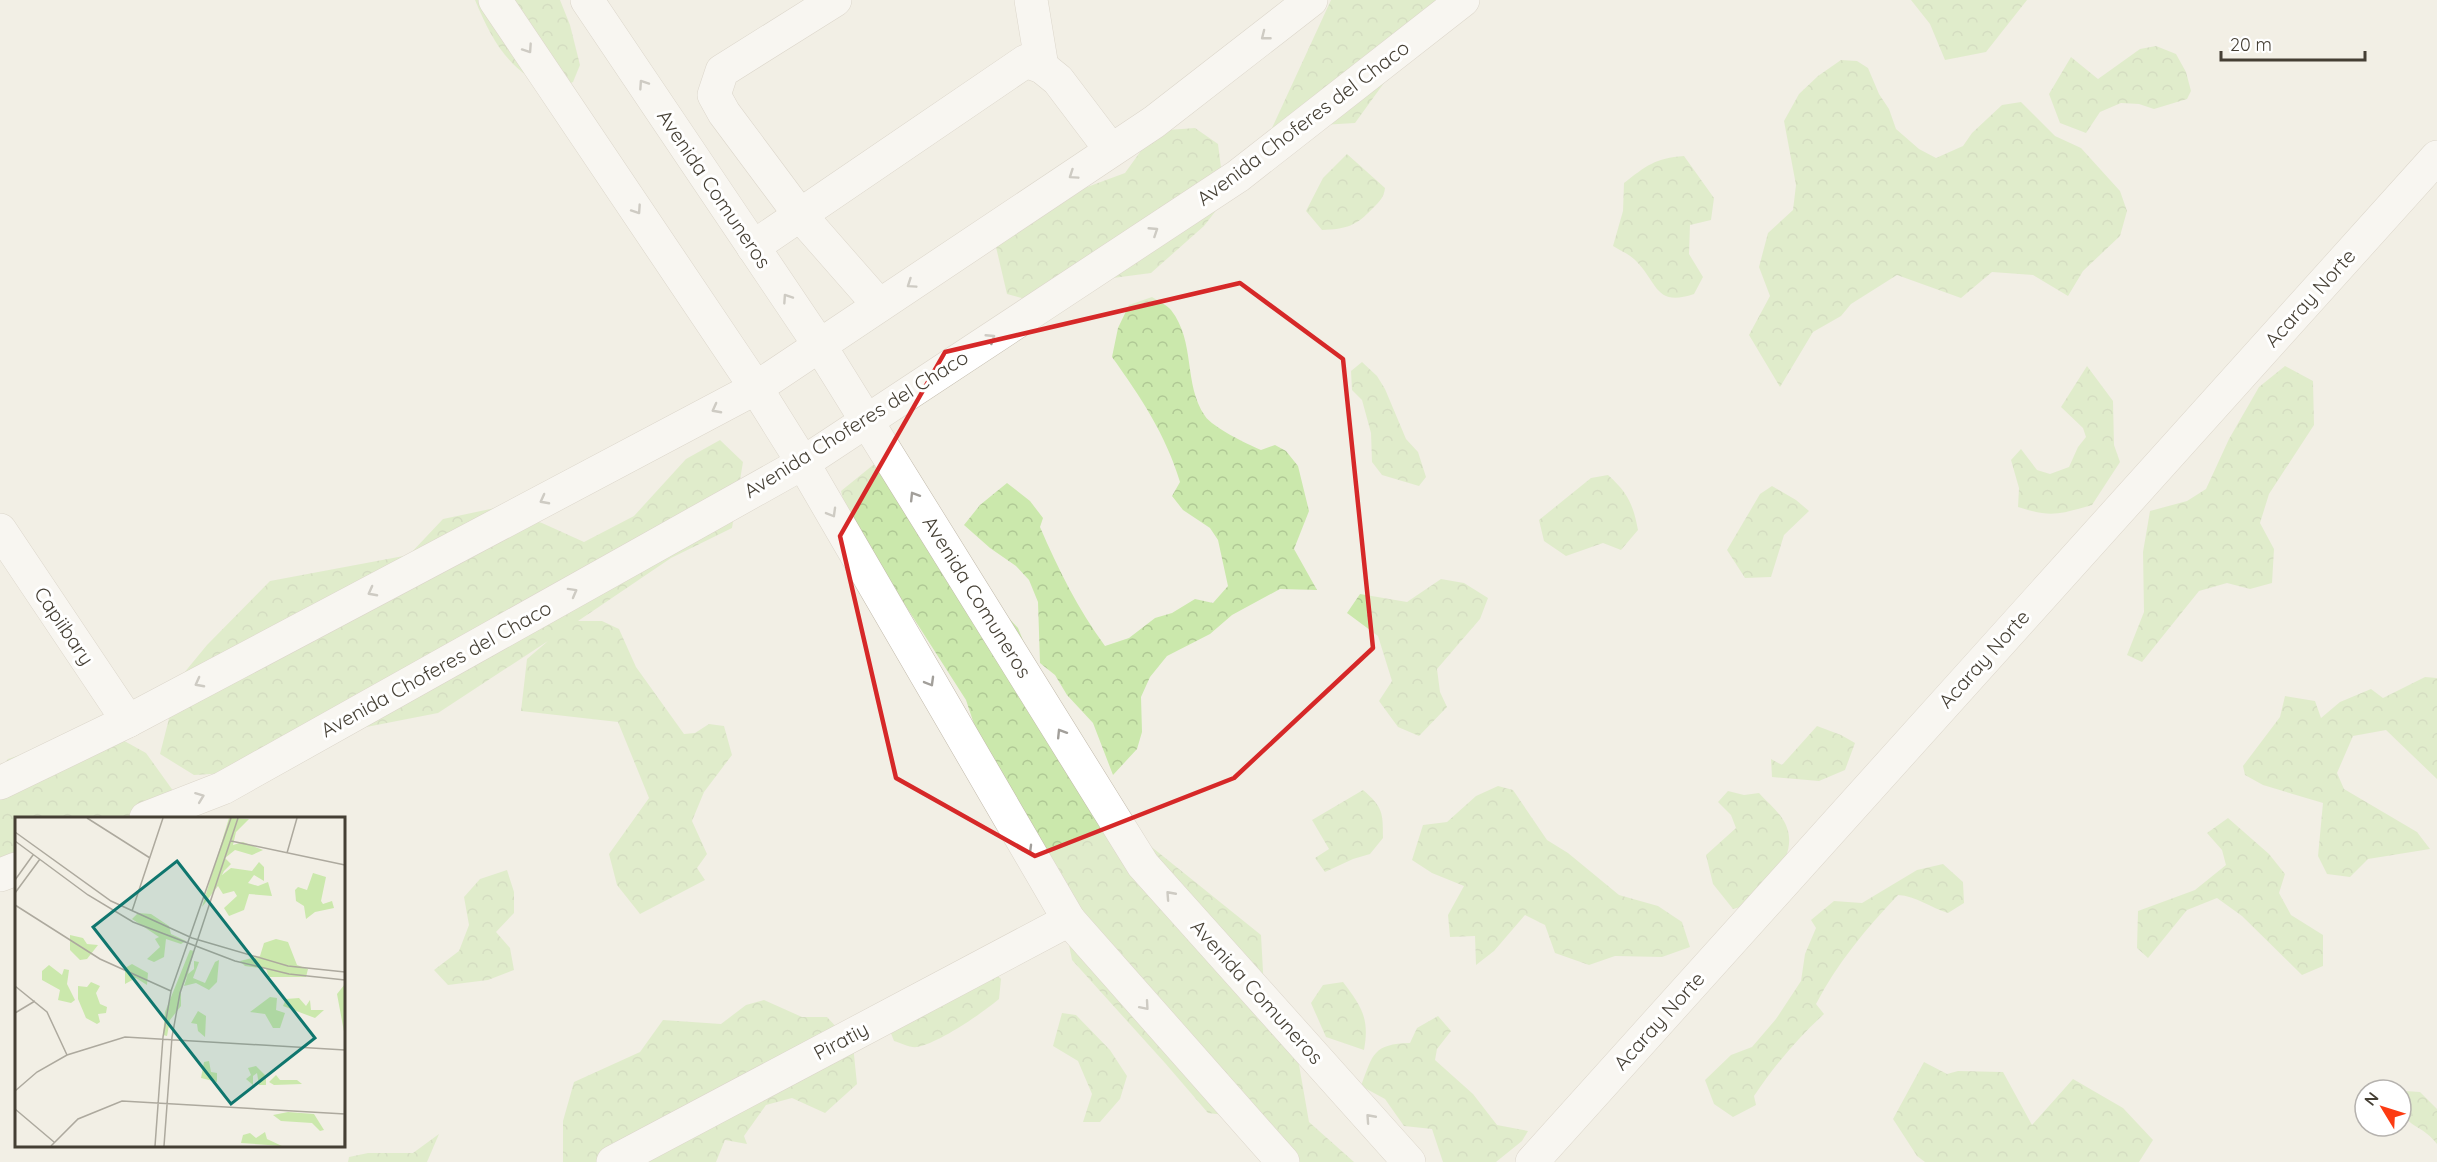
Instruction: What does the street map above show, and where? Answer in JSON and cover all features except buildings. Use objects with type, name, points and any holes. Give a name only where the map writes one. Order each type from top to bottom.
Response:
[{"type":"street","points":[[495,0],[756,388],[1069,920],[1282,1162]]},
{"type":"street","name":"Avenida Comuneros","points":[[587,0],[867,419],[1143,865],[1409,1162]]},
{"type":"street","points":[[835,0],[722,71],[714,95],[724,113],[800,215],[879,305]]},
{"type":"street","points":[[1031,0],[1042,67]]},
{"type":"street","points":[[0,783],[128,721],[756,388],[1154,122],[1311,0]]},
{"type":"street","name":"Avenida Choferes del Chaco","points":[[151,817],[223,788],[802,463],[1238,176],[1462,0]]},
{"type":"street","points":[[753,247],[1026,61],[1042,67],[1058,80],[1111,150]]},
{"type":"street","name":"Acaray Norte","points":[[1532,1162],[2437,157]]},
{"type":"street","name":"Capiibary","points":[[0,530],[128,721]]},
{"type":"street","points":[[0,875],[15,869]]},
{"type":"street","name":"Piratiy","points":[[613,1162],[1069,920]]},
{"type":"highlighted area","points":[[1240,283],[1343,359],[1373,648],[1234,778],[1035,856],[896,778],[840,536],[945,352]]},
{"type":"green space","points":[[475,0],[560,0],[570,25],[580,65],[573,82],[555,91],[539,84],[515,66],[496,43]]},
{"type":"green space","points":[[1331,0],[1451,0],[1418,36],[1355,123],[1272,128]]},
{"type":"green space","points":[[1911,0],[2027,0],[1986,52],[1945,60],[1930,24]]},
{"type":"green space","points":[[2156,46],[2176,54],[2186,72],[2191,91],[2187,99],[2154,109],[2139,104],[2121,103],[2100,112],[2086,133],[2060,123],[2049,94],[2071,57],[2098,79],[2140,49]]},
{"type":"green space","points":[[1841,60],[1857,61],[1868,68],[1879,94],[1889,109],[1896,129],[1919,149],[1936,158],[1963,146],[1972,133],[2002,105],[2021,102],[2055,136],[2081,148],[2120,191],[2127,211],[2120,236],[2083,271],[2068,296],[2033,275],[1992,272],[1961,298],[1897,275],[1851,304],[1841,316],[1813,332],[1780,387],[1749,335],[1770,296],[1759,267],[1768,233],[1793,210],[1796,185],[1784,121],[1799,94],[1818,76]]},
{"type":"green space","points":[[1195,128],[1218,144],[1225,199],[1204,226],[1151,273],[1075,283],[1048,305],[1007,294],[996,247],[1071,193],[1125,173],[1155,131]]},
{"type":"green space","points":[[1347,154],[1385,188],[1384,194],[1375,206],[1356,223],[1338,229],[1322,230],[1306,211],[1323,178]]},
{"type":"green space","points":[[1684,156],[1714,198],[1711,220],[1690,225],[1689,254],[1703,277],[1694,294],[1672,298],[1659,291],[1635,260],[1613,246],[1623,211],[1624,183],[1651,164]]},
{"type":"green space","points":[[1152,297],[1169,308],[1179,322],[1187,349],[1194,390],[1205,416],[1222,430],[1261,450],[1275,445],[1286,451],[1298,466],[1309,511],[1294,549],[1317,590],[1280,589],[1232,615],[1210,634],[1167,656],[1150,677],[1141,697],[1142,732],[1137,749],[1113,775],[1093,723],[1067,695],[1055,675],[1040,663],[1038,602],[1029,580],[1016,566],[990,548],[964,525],[980,505],[1007,483],[1030,501],[1043,518],[1040,527],[1069,588],[1105,646],[1129,638],[1155,618],[1172,613],[1195,599],[1213,603],[1228,586],[1218,540],[1210,528],[1183,510],[1172,496],[1180,482],[1167,448],[1142,401],[1112,357],[1118,328],[1129,305]]},
{"type":"green space","points":[[1362,362],[1377,376],[1385,389],[1406,439],[1418,452],[1426,477],[1419,486],[1382,475],[1372,462],[1371,433],[1362,400],[1352,390],[1351,371]]},
{"type":"green space","points":[[2087,366],[2113,401],[2114,445],[2120,462],[2092,505],[2055,514],[2039,513],[2018,507],[2019,488],[2011,460],[2021,449],[2037,470],[2050,474],[2069,467],[2078,447],[2086,437],[2083,428],[2061,407]]},
{"type":"green space","points":[[2285,366],[2313,381],[2314,425],[2269,494],[2260,523],[2274,549],[2272,583],[2250,589],[2227,583],[2199,591],[2142,662],[2127,655],[2144,612],[2143,552],[2150,511],[2187,501],[2206,489],[2229,439],[2259,387]]},
{"type":"green space","points":[[720,440],[743,462],[732,528],[671,558],[578,621],[602,621],[619,629],[636,667],[684,734],[695,733],[709,724],[724,726],[732,755],[704,792],[692,821],[707,854],[697,868],[705,880],[640,914],[617,885],[609,854],[649,798],[618,722],[521,711],[527,659],[548,641],[438,713],[351,730],[278,770],[194,775],[160,754],[179,679],[207,645],[270,581],[409,555],[443,519],[495,508],[542,523],[584,542],[634,516],[686,459]]},
{"type":"green space","points":[[878,461],[973,580],[1018,628],[1073,764],[1128,828],[1261,935],[1266,1026],[1298,1059],[1309,1122],[1354,1162],[1283,1162],[1242,1117],[1208,1113],[1072,960],[1062,909],[986,760],[966,700],[891,583],[855,552],[841,491]]},
{"type":"green space","points":[[1608,475],[1629,500],[1638,530],[1621,550],[1603,543],[1566,556],[1544,541],[1539,520],[1591,478]]},
{"type":"green space","points":[[1772,486],[1796,500],[1809,511],[1784,535],[1771,577],[1745,578],[1727,550],[1760,494]]},
{"type":"green space","points":[[1441,579],[1464,583],[1488,598],[1480,619],[1437,669],[1440,692],[1447,707],[1419,736],[1398,727],[1379,701],[1392,681],[1378,636],[1347,613],[1360,594],[1407,602]]},
{"type":"green space","points":[[2425,677],[2437,678],[2437,779],[2386,730],[2353,736],[2337,773],[2344,789],[2417,832],[2430,849],[2368,859],[2350,877],[2327,874],[2318,856],[2323,803],[2263,785],[2245,775],[2243,766],[2280,717],[2285,696],[2315,701],[2321,718],[2340,702],[2371,689],[2383,698]]},
{"type":"green space","points":[[1817,726],[1855,743],[1845,770],[1819,781],[1772,777],[1771,759],[1782,765]]},
{"type":"green space","points":[[101,728],[146,753],[174,792],[160,817],[15,817],[15,873],[0,877],[0,769],[8,759]]},
{"type":"green space","points":[[1498,786],[1513,790],[1547,840],[1568,853],[1619,895],[1658,906],[1682,922],[1690,947],[1662,957],[1615,956],[1589,965],[1555,953],[1545,925],[1525,915],[1494,951],[1476,965],[1475,936],[1450,937],[1448,915],[1464,886],[1432,873],[1412,860],[1423,825],[1447,822],[1476,796]]},
{"type":"green space","points":[[1363,790],[1378,806],[1383,822],[1383,838],[1370,854],[1325,872],[1315,858],[1329,849],[1312,820]]},
{"type":"green space","points":[[1728,791],[1744,795],[1759,793],[1782,818],[1788,830],[1789,841],[1783,863],[1756,903],[1733,909],[1713,884],[1706,855],[1736,828],[1731,815],[1718,802]]},
{"type":"green space","points":[[2228,818],[2269,854],[2285,874],[2279,893],[2291,915],[2323,935],[2323,966],[2302,975],[2242,916],[2217,898],[2187,910],[2148,958],[2137,948],[2138,911],[2195,890],[2226,865],[2222,850],[2207,833]]},
{"type":"green space","points":[[1943,864],[1963,882],[1964,903],[1948,913],[1898,895],[1833,974],[1816,1004],[1824,1014],[1795,1043],[1770,1074],[1754,1096],[1756,1105],[1733,1117],[1714,1104],[1705,1080],[1731,1055],[1752,1047],[1776,1019],[1801,981],[1805,954],[1816,928],[1811,920],[1834,901],[1862,903],[1917,870]]},
{"type":"green space","points":[[507,870],[514,892],[514,913],[496,932],[510,948],[514,970],[488,980],[448,985],[434,970],[459,951],[469,925],[464,897],[480,879]]},
{"type":"green space","points":[[988,968],[1001,979],[999,999],[960,1027],[937,1040],[917,1047],[894,1041],[883,1013]]},
{"type":"green space","points":[[1343,982],[1355,998],[1365,1021],[1364,1050],[1326,1037],[1311,1003],[1323,985]]},
{"type":"green space","points":[[764,1000],[802,1017],[827,1017],[853,1045],[857,1084],[825,1113],[792,1098],[766,1105],[744,1136],[747,1144],[725,1140],[716,1162],[563,1162],[563,1121],[574,1082],[640,1052],[663,1020],[721,1024],[746,1005]]},
{"type":"green space","points":[[1062,1013],[1076,1015],[1110,1050],[1127,1076],[1120,1099],[1100,1122],[1083,1122],[1092,1094],[1078,1061],[1053,1046]]},
{"type":"green space","points":[[1438,1016],[1451,1031],[1437,1049],[1435,1060],[1473,1094],[1497,1125],[1528,1131],[1522,1141],[1496,1162],[1443,1162],[1432,1129],[1404,1126],[1385,1099],[1361,1086],[1376,1053],[1388,1046],[1410,1043],[1417,1028]]},
{"type":"green space","points":[[1924,1062],[1947,1074],[1958,1071],[2003,1072],[2032,1125],[2073,1079],[2123,1108],[2153,1140],[2139,1162],[1925,1162],[1917,1156],[1893,1119]]},
{"type":"green space","points":[[2413,1092],[2420,1092],[2437,1109],[2437,1144],[2424,1131],[2413,1125]]},
{"type":"green space","points":[[439,1134],[427,1162],[348,1162],[349,1157],[368,1153],[413,1153]]}]
